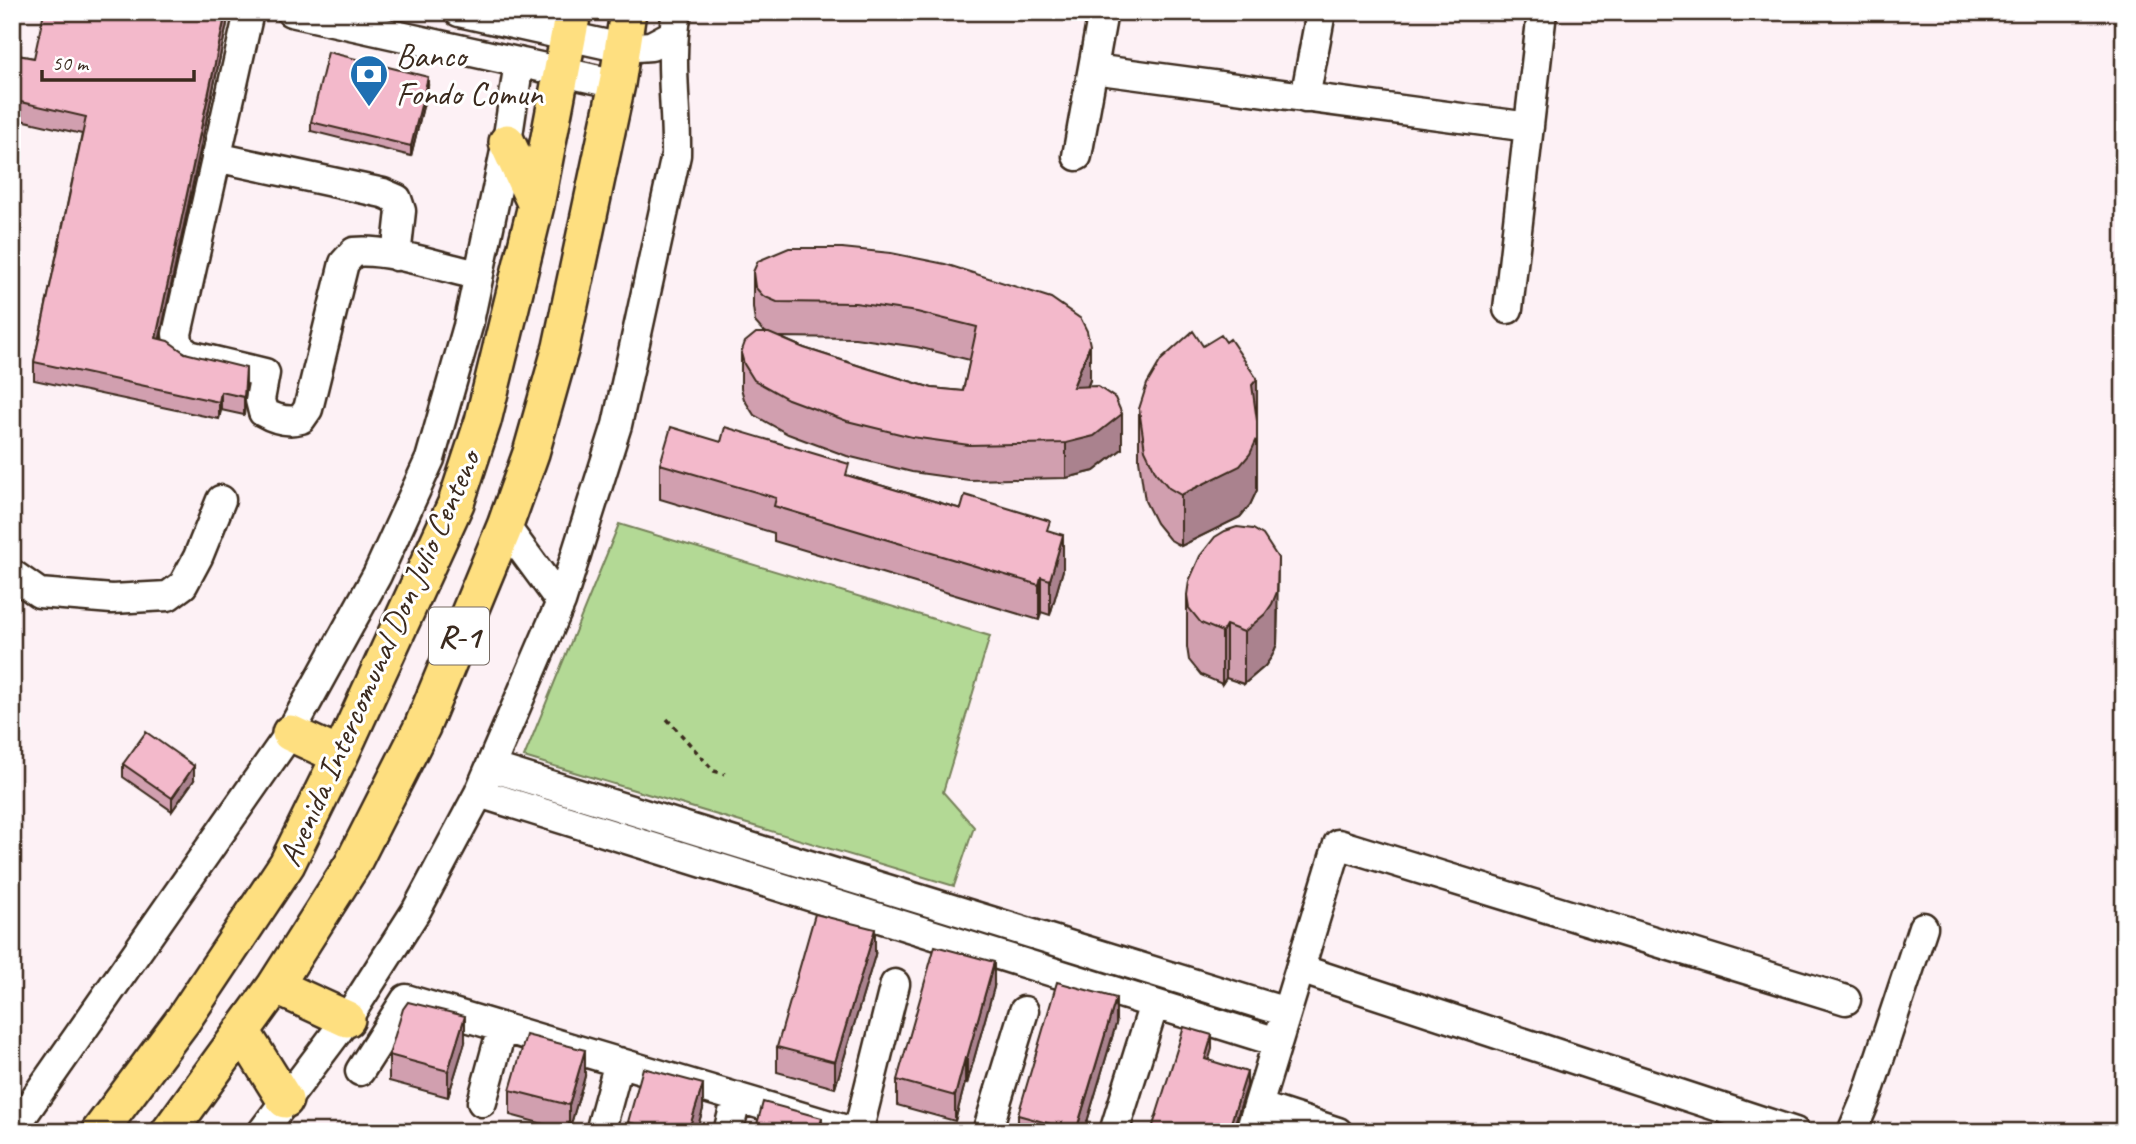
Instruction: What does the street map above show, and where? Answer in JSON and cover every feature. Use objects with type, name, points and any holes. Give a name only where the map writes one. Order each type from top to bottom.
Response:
[{"type":"main road","name":"Avenida Intercomunal Don Julio Centeno","points":[[169,1132],[275,986],[352,866],[422,727],[505,526],[531,453],[561,347],[617,84],[628,12]]},
{"type":"main road","name":"Avenida Intercomunal Don Julio Centeno","points":[[99,1132],[183,1020],[287,864],[340,756],[456,503],[483,421],[536,205],[571,24]]},
{"type":"main road","points":[[507,142],[536,205]]},
{"type":"main road","points":[[290,733],[340,756]]},
{"type":"main road","points":[[275,986],[346,1019]]},
{"type":"main road","points":[[243,1031],[285,1100]]},
{"type":"street","points":[[249,12],[177,334],[179,347],[189,355],[265,373],[260,400],[263,412],[273,418],[290,422],[301,419],[308,410],[344,263],[354,252],[367,251],[396,256],[478,275]]},
{"type":"street","points":[[291,12],[617,84]]},
{"type":"street","points":[[459,12],[571,24],[622,48],[651,46],[675,24]]},
{"type":"street","points":[[1077,156],[1103,12]]},
{"type":"street","points":[[1305,98],[1321,12]]},
{"type":"street","points":[[1508,309],[1542,12]]},
{"type":"street","points":[[262,1132],[346,1019],[416,911],[479,793],[561,602],[618,425],[676,155],[675,24]]},
{"type":"street","name":"Avenida Intercomunal Don Julio Centeno","points":[[12,1131],[290,733],[377,575],[430,459],[468,326],[507,142],[519,62]]},
{"type":"street","points":[[1093,69],[1529,127]]},
{"type":"street","points":[[216,157],[383,193],[397,199],[401,211],[396,256]]},
{"type":"street","points":[[12,574],[39,593],[112,599],[168,596],[183,585],[188,576],[221,500]]},
{"type":"street","name":"Avenida Intercomunal Don Julio Centeno","points":[[505,526],[561,602]]},
{"type":"street","points":[[491,767],[1286,1012]]},
{"type":"street","points":[[479,793],[1277,1042]]},
{"type":"street","points":[[1338,1132],[1254,1119],[1338,844],[1846,1000]]},
{"type":"street","points":[[922,931],[929,904]]},
{"type":"street","points":[[1852,1132],[1866,1099],[1923,927]]},
{"type":"street","points":[[1300,969],[1795,1132]]},
{"type":"street","points":[[360,1071],[406,999],[855,1132],[895,984]]},
{"type":"street","points":[[1114,1132],[1154,1004]]},
{"type":"street","points":[[987,1132],[1024,1011]]},
{"type":"street","points":[[482,1102],[502,1028]]},
{"type":"street","points":[[600,1132],[619,1062]]},
{"type":"street","points":[[728,1132],[737,1097]]},
{"type":"path","points":[[667,719],[714,771],[725,774]]},
{"type":"green space","points":[[619,524],[990,636],[943,792],[974,827],[954,886],[524,757]]},
{"type":"building","points":[[44,12],[226,12],[156,338],[168,341],[185,353],[246,368],[244,397],[221,392],[219,402],[34,362],[86,117],[12,100],[12,54],[34,58]]},
{"type":"building","name":"Banco Fondo Comun","points":[[328,52],[428,77],[411,146],[311,122]]},
{"type":"building","points":[[789,248],[842,248],[891,253],[945,264],[1051,298],[1081,319],[1087,331],[1090,345],[1073,387],[1097,386],[1115,398],[1122,414],[1094,436],[1066,443],[969,445],[912,437],[847,421],[788,399],[754,380],[744,364],[741,353],[745,342],[756,333],[769,333],[804,348],[932,388],[963,391],[977,327],[917,312],[855,303],[777,302],[763,296],[755,287],[753,272],[758,261]]},
{"type":"building","points":[[1193,331],[1203,346],[1221,335],[1226,342],[1230,339],[1257,379],[1252,385],[1257,439],[1240,466],[1181,495],[1169,488],[1156,473],[1145,450],[1139,409],[1147,384],[1161,360]]},
{"type":"building","points":[[671,427],[721,442],[725,427],[849,464],[846,475],[961,509],[965,495],[1050,521],[1047,530],[1063,535],[1050,580],[1041,577],[1039,585],[774,506],[776,498],[660,464]]},
{"type":"building","points":[[1237,527],[1253,529],[1263,535],[1278,558],[1277,592],[1265,614],[1244,632],[1226,625],[1222,632],[1201,623],[1189,608],[1189,581],[1200,556],[1215,537]]},
{"type":"building","points":[[146,732],[194,766],[172,798],[123,764]]},
{"type":"building","points":[[815,914],[875,929],[835,1062],[777,1047]]},
{"type":"building","points":[[935,946],[994,962],[955,1096],[897,1080]]},
{"type":"building","points":[[1057,982],[1116,998],[1076,1131],[1018,1115]]},
{"type":"building","points":[[408,1002],[465,1016],[448,1071],[389,1055],[403,1009]]},
{"type":"building","points":[[1184,1027],[1212,1035],[1205,1059],[1247,1072],[1228,1132],[1151,1132]]},
{"type":"building","points":[[526,1035],[585,1050],[569,1105],[510,1090]]},
{"type":"building","points":[[643,1068],[703,1084],[688,1132],[662,1132],[628,1122]]},
{"type":"building","points":[[763,1102],[822,1118],[818,1132],[755,1132]]},
{"type":"place","name":"Banco Fondo Comun","points":[[369,108]]}]
